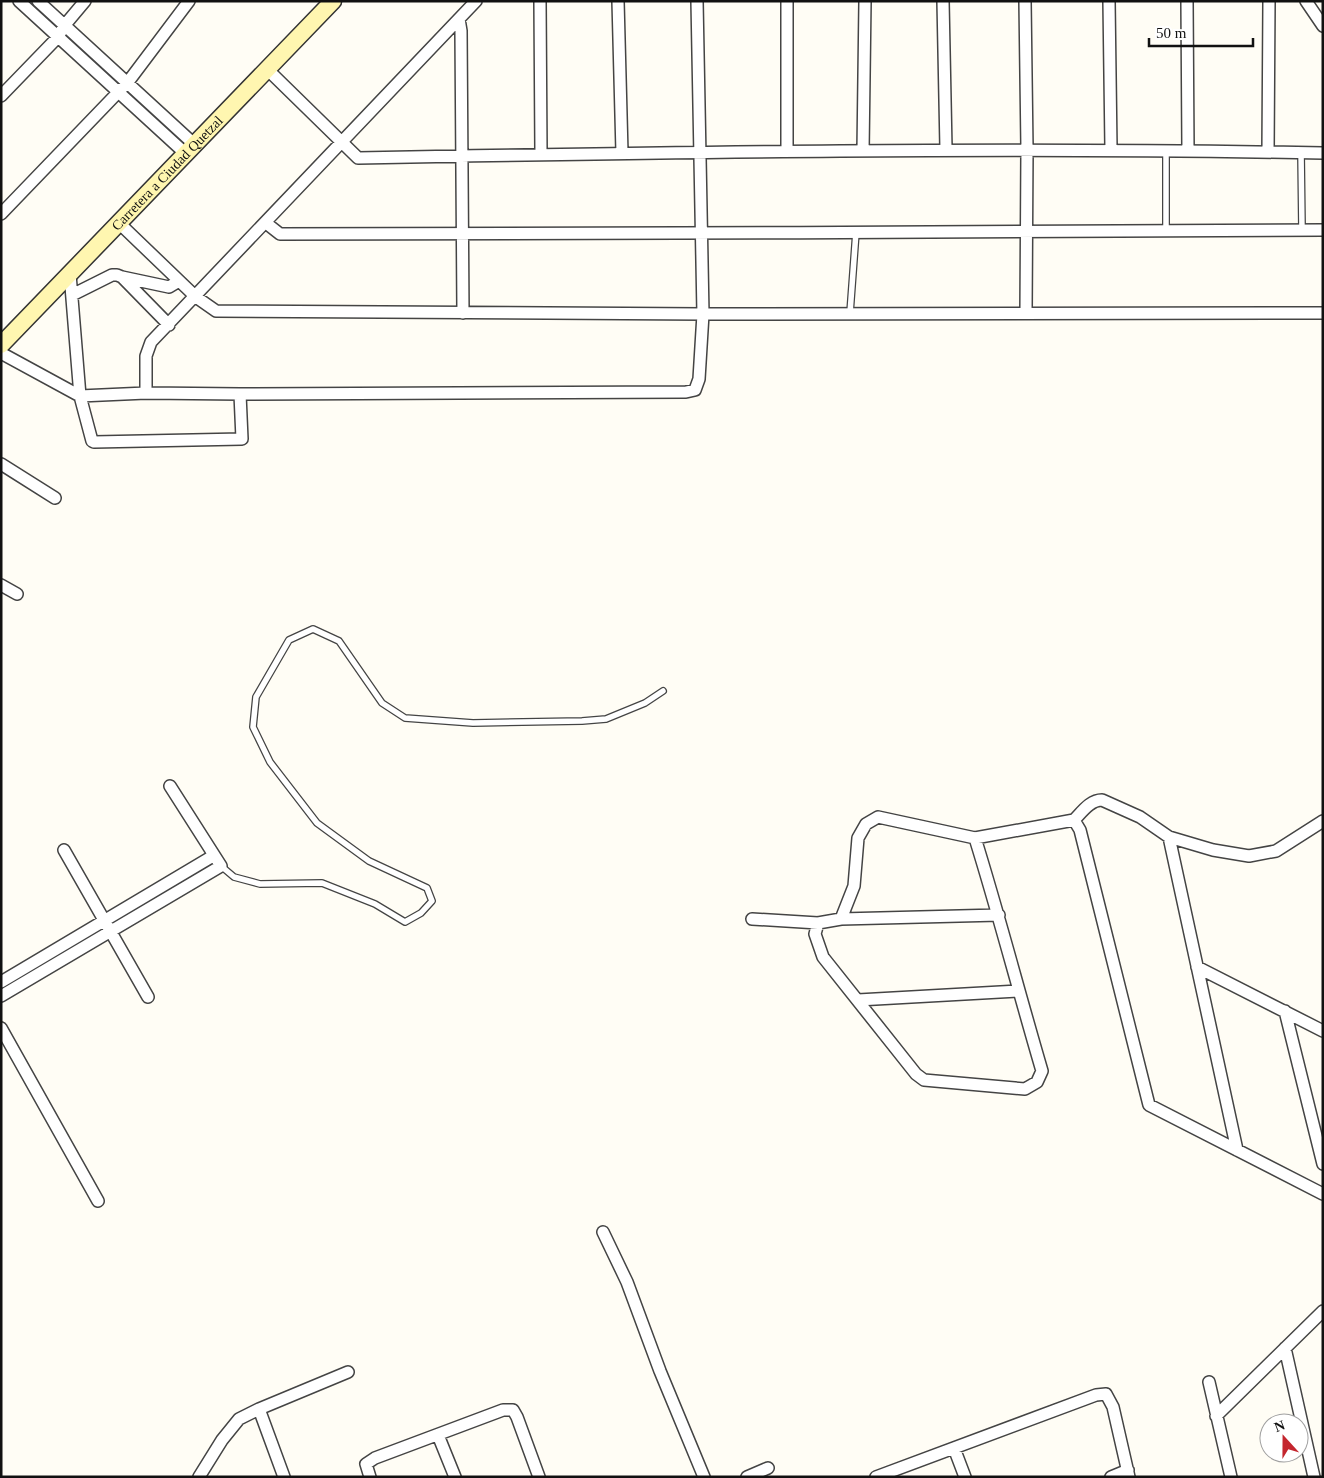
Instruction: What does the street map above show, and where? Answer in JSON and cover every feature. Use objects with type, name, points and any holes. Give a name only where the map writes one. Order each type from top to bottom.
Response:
[{"type":"main road","name":"Carretera a Ciudad Quetzal","points":[[1,345],[333,1]]},
{"type":"street","points":[[19,1],[118,92],[190,150]]},
{"type":"street","points":[[38,1],[128,82],[190,150]]},
{"type":"street","points":[[1,96],[58,36],[85,1]]},
{"type":"street","points":[[1,214],[128,82],[189,1]]},
{"type":"street","points":[[146,393],[146,356],[151,342],[196,297],[476,1]]},
{"type":"street","points":[[540,1],[541,154]]},
{"type":"street","points":[[618,1],[622,153]]},
{"type":"street","points":[[1,353],[80,396],[146,393],[676,392],[695,390],[700,379],[703,314],[697,1]]},
{"type":"street","points":[[786,1],[787,151]]},
{"type":"street","points":[[862,151],[865,1]]},
{"type":"street","points":[[944,1],[946,149]]},
{"type":"street","points":[[1025,1],[1026,313]]},
{"type":"street","points":[[1109,1],[1111,150]]},
{"type":"street","points":[[1186,1],[1188,151]]},
{"type":"street","points":[[1268,152],[1269,1]]},
{"type":"street","points":[[1306,1],[1323,26]]},
{"type":"street","points":[[459,19],[462,31],[463,312]]},
{"type":"street","points":[[268,69],[358,158],[946,149],[1323,153]]},
{"type":"street","points":[[119,223],[196,297],[216,311],[703,314],[1323,312]]},
{"type":"street","points":[[266,223],[280,234],[700,234],[1323,230]]},
{"type":"street","points":[[70,274],[80,396],[91,438],[94,442],[242,439],[240,394]]},
{"type":"street","points":[[72,294],[112,275],[169,287],[179,281]]},
{"type":"street","points":[[122,277],[169,325]]},
{"type":"street","points":[[1,464],[55,498]]},
{"type":"street","points":[[1,585],[17,594]]},
{"type":"street","points":[[1,996],[221,866],[170,786]]},
{"type":"street","points":[[841,919],[854,886],[858,838],[866,824],[878,816],[975,838],[1074,820],[1091,803],[1096,800],[1102,800],[1140,817],[1169,837],[1213,850],[1249,856],[1276,851],[1323,821]]},
{"type":"street","points":[[1074,820],[1080,830],[1149,1105],[1323,1194]]},
{"type":"street","points":[[1169,837],[1237,1150]]},
{"type":"street","points":[[818,923],[815,934],[823,957],[916,1074],[924,1080],[1025,1089],[1036,1082],[1042,1071],[999,915],[975,838]]},
{"type":"street","points":[[64,850],[148,997]]},
{"type":"street","points":[[1,982],[214,856]]},
{"type":"street","points":[[752,919],[818,923],[841,919],[999,915]]},
{"type":"street","points":[[1197,967],[1323,1031]]},
{"type":"street","points":[[858,1000],[1019,991]]},
{"type":"street","points":[[1285,1011],[1323,1164]]},
{"type":"street","points":[[1,1028],[98,1201]]},
{"type":"street","points":[[603,1232],[627,1282],[660,1370],[704,1477]]},
{"type":"street","points":[[1216,1416],[1323,1311]]},
{"type":"street","points":[[1286,1348],[1314,1477]]},
{"type":"street","points":[[199,1477],[222,1440],[239,1419],[348,1372]]},
{"type":"street","points":[[1209,1382],[1231,1477]]},
{"type":"street","points":[[878,1476],[1096,1395],[1106,1394],[1113,1406],[1129,1474],[1111,1477]]},
{"type":"street","points":[[260,1409],[284,1477]]},
{"type":"street","points":[[370,1477],[366,1464],[375,1458],[504,1410],[513,1410],[518,1417],[539,1477]]},
{"type":"street","points":[[438,1435],[455,1477]]},
{"type":"street","points":[[954,1448],[965,1477]]},
{"type":"street","points":[[747,1477],[768,1468]]},
{"type":"lane","points":[[1166,150],[1166,230]]},
{"type":"lane","points":[[1301,152],[1302,230]]},
{"type":"lane","points":[[850,313],[856,232]]},
{"type":"lane","points":[[221,866],[234,877],[260,884],[322,883],[375,904],[405,922],[421,913],[432,902],[427,888],[369,861],[318,822],[270,762],[253,727],[256,697],[289,640],[313,630],[339,641],[382,703],[405,718],[473,723],[606,719],[646,703],[663,691]]}]
